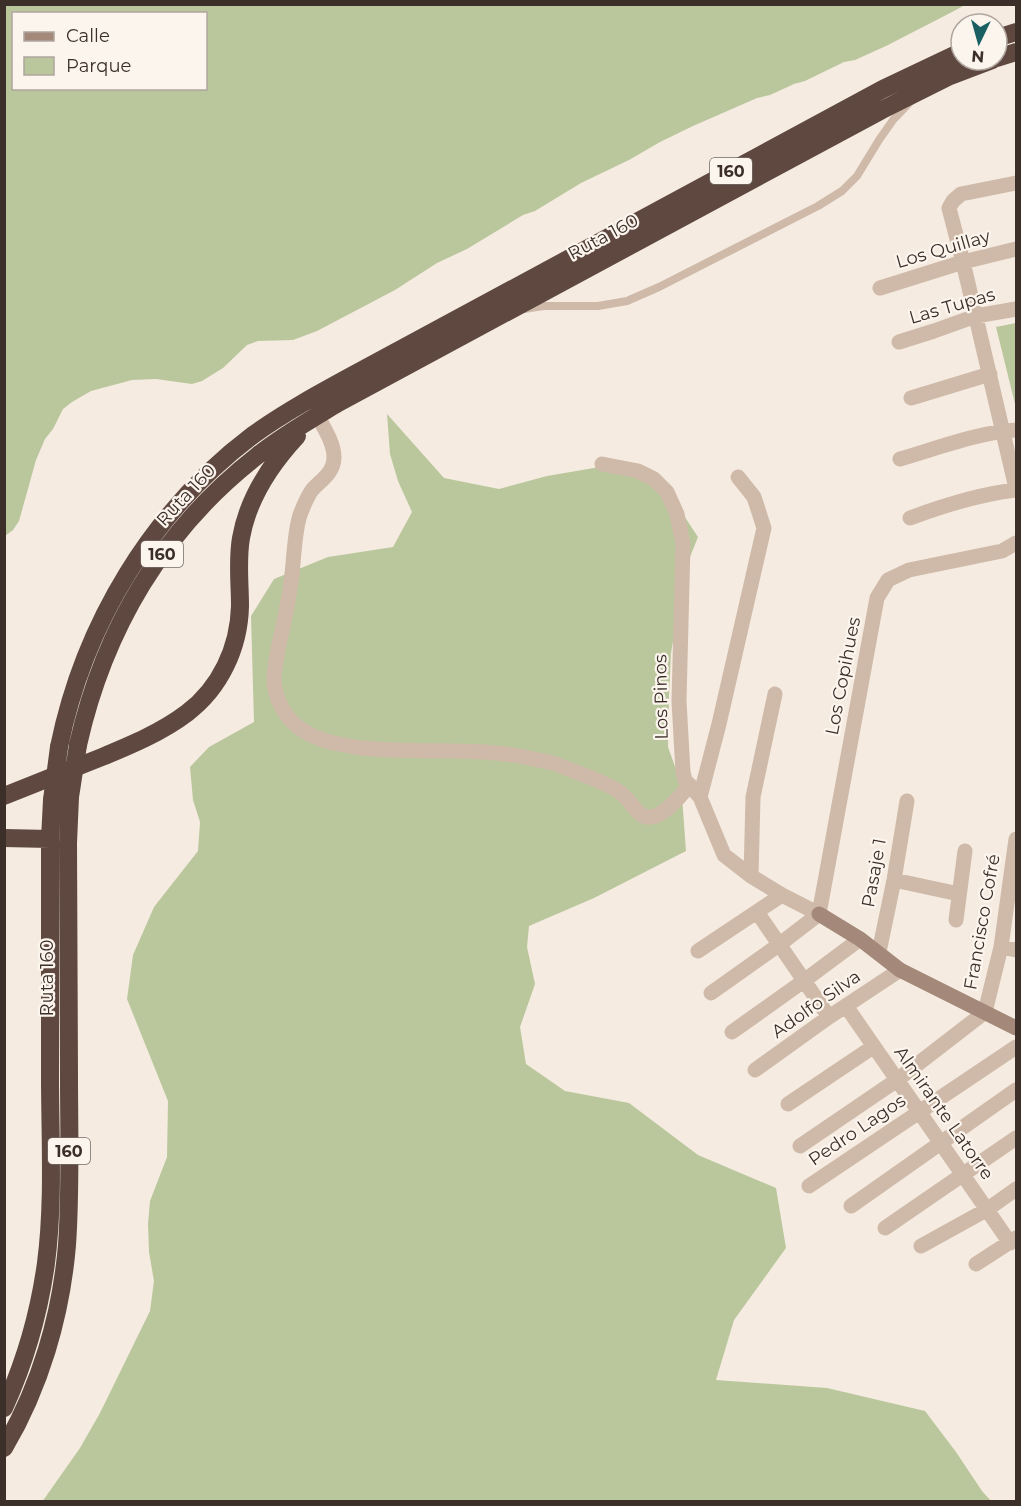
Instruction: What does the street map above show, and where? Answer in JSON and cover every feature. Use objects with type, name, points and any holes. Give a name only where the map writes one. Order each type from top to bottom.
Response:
[{"type":"highway","name":"Ruta 160","points":[[4,1408],[23,1362],[35,1321],[43,1283],[48,1240],[51,1162],[50,839],[52,800],[59,747],[85,656],[108,608],[154,534],[182,500],[211,471],[253,436],[303,403],[883,89],[949,58]]},
{"type":"highway","name":"Ruta 160","points":[[4,1448],[30,1396],[45,1354],[60,1293],[66,1246],[69,1197],[68,828],[78,745],[92,689],[108,648],[134,597],[157,561],[192,516],[222,486],[267,448],[317,415],[931,85],[963,72]]},
{"type":"highway","points":[[4,796],[152,735],[187,713],[211,689],[228,660],[237,633],[240,605],[238,555],[251,503],[268,470],[317,415]]},
{"type":"highway","points":[[4,838],[50,839]]},
{"type":"street","points":[[910,518],[994,492],[1017,489],[1010,430],[990,374],[949,208],[961,194],[1017,183]]},
{"type":"street","name":"Los Quillay","points":[[880,288],[963,262],[1017,249]]},
{"type":"street","name":"Las Tupas","points":[[899,342],[976,316],[1017,309]]},
{"type":"street","points":[[911,398],[990,374]]},
{"type":"street","points":[[317,415],[333,449],[334,459],[331,470],[312,490],[299,516],[274,681],[284,711],[292,722],[320,739],[346,746],[383,750],[512,754],[549,762],[615,789],[638,813],[646,817],[653,817],[666,811],[695,791],[719,724],[764,528],[754,497],[738,477]]},
{"type":"street","points":[[900,459],[1010,430]]},
{"type":"street","name":"Los Pinos","points":[[602,464],[638,471],[654,479],[667,492],[677,514],[682,544],[679,701],[685,780],[695,791],[724,855],[751,876],[819,914]]},
{"type":"street","name":"Los Copihues","points":[[819,914],[877,598],[888,580],[909,570],[1002,551],[1016,544]]},
{"type":"street","points":[[751,876],[753,797],[776,694]]},
{"type":"street","name":"Pasaje 1","points":[[879,952],[907,801]]},
{"type":"street","name":"Francisco Cofré","points":[[985,1012],[1009,949],[1017,838]]},
{"type":"street","points":[[956,920],[965,850]]},
{"type":"street","points":[[894,880],[959,894]]},
{"type":"street","points":[[698,951],[782,895]]},
{"type":"street","points":[[757,912],[830,1017]]},
{"type":"street","points":[[711,993],[819,914],[879,952],[900,970],[1017,1028]]},
{"type":"street","points":[[732,1032],[860,939]]},
{"type":"street","name":"Adolfo Silva","points":[[755,1070],[900,970]]},
{"type":"street","name":"Almirante Latorre","points":[[846,1006],[941,1143],[1013,1241]]},
{"type":"street","points":[[800,1146],[897,1080],[985,1012]]},
{"type":"street","points":[[788,1104],[873,1047]]},
{"type":"street","name":"Pedro Lagos","points":[[809,1186],[1017,1047]]},
{"type":"street","points":[[851,1206],[1017,1090]]},
{"type":"street","points":[[885,1228],[1017,1138]]},
{"type":"street","points":[[921,1246],[988,1209],[1017,1189]]},
{"type":"street","points":[[976,1264],[1013,1241]]},
{"type":"lane","points":[[507,312],[544,306],[598,306],[627,301],[818,206],[842,191],[857,176],[893,120],[931,85]]},
{"type":"green space","points":[[5,4],[965,5],[855,60],[844,62],[805,81],[757,98],[660,142],[581,183],[467,249],[437,263],[395,290],[317,331],[293,340],[258,341],[247,345],[223,368],[202,381],[192,384],[156,379],[132,380],[91,391],[63,409],[45,439],[36,460],[19,521],[5,536]]},
{"type":"green space","points":[[1016,323],[1016,408],[996,327]]},
{"type":"green space","points":[[387,414],[444,478],[499,489],[547,476],[629,462],[671,496],[698,537],[686,567],[671,653],[669,695],[668,747],[681,783],[686,851],[594,898],[529,926],[527,947],[535,984],[520,1027],[526,1064],[565,1091],[629,1103],[698,1155],[776,1188],[786,1248],[734,1320],[716,1380],[827,1388],[925,1411],[991,1501],[42,1502],[80,1448],[100,1413],[150,1311],[154,1281],[149,1252],[148,1224],[150,1201],[167,1157],[168,1101],[127,999],[133,955],[154,907],[198,851],[200,822],[193,800],[190,767],[209,747],[254,722],[251,616],[274,579],[328,557],[393,547],[412,512],[398,481],[390,454]]}]
